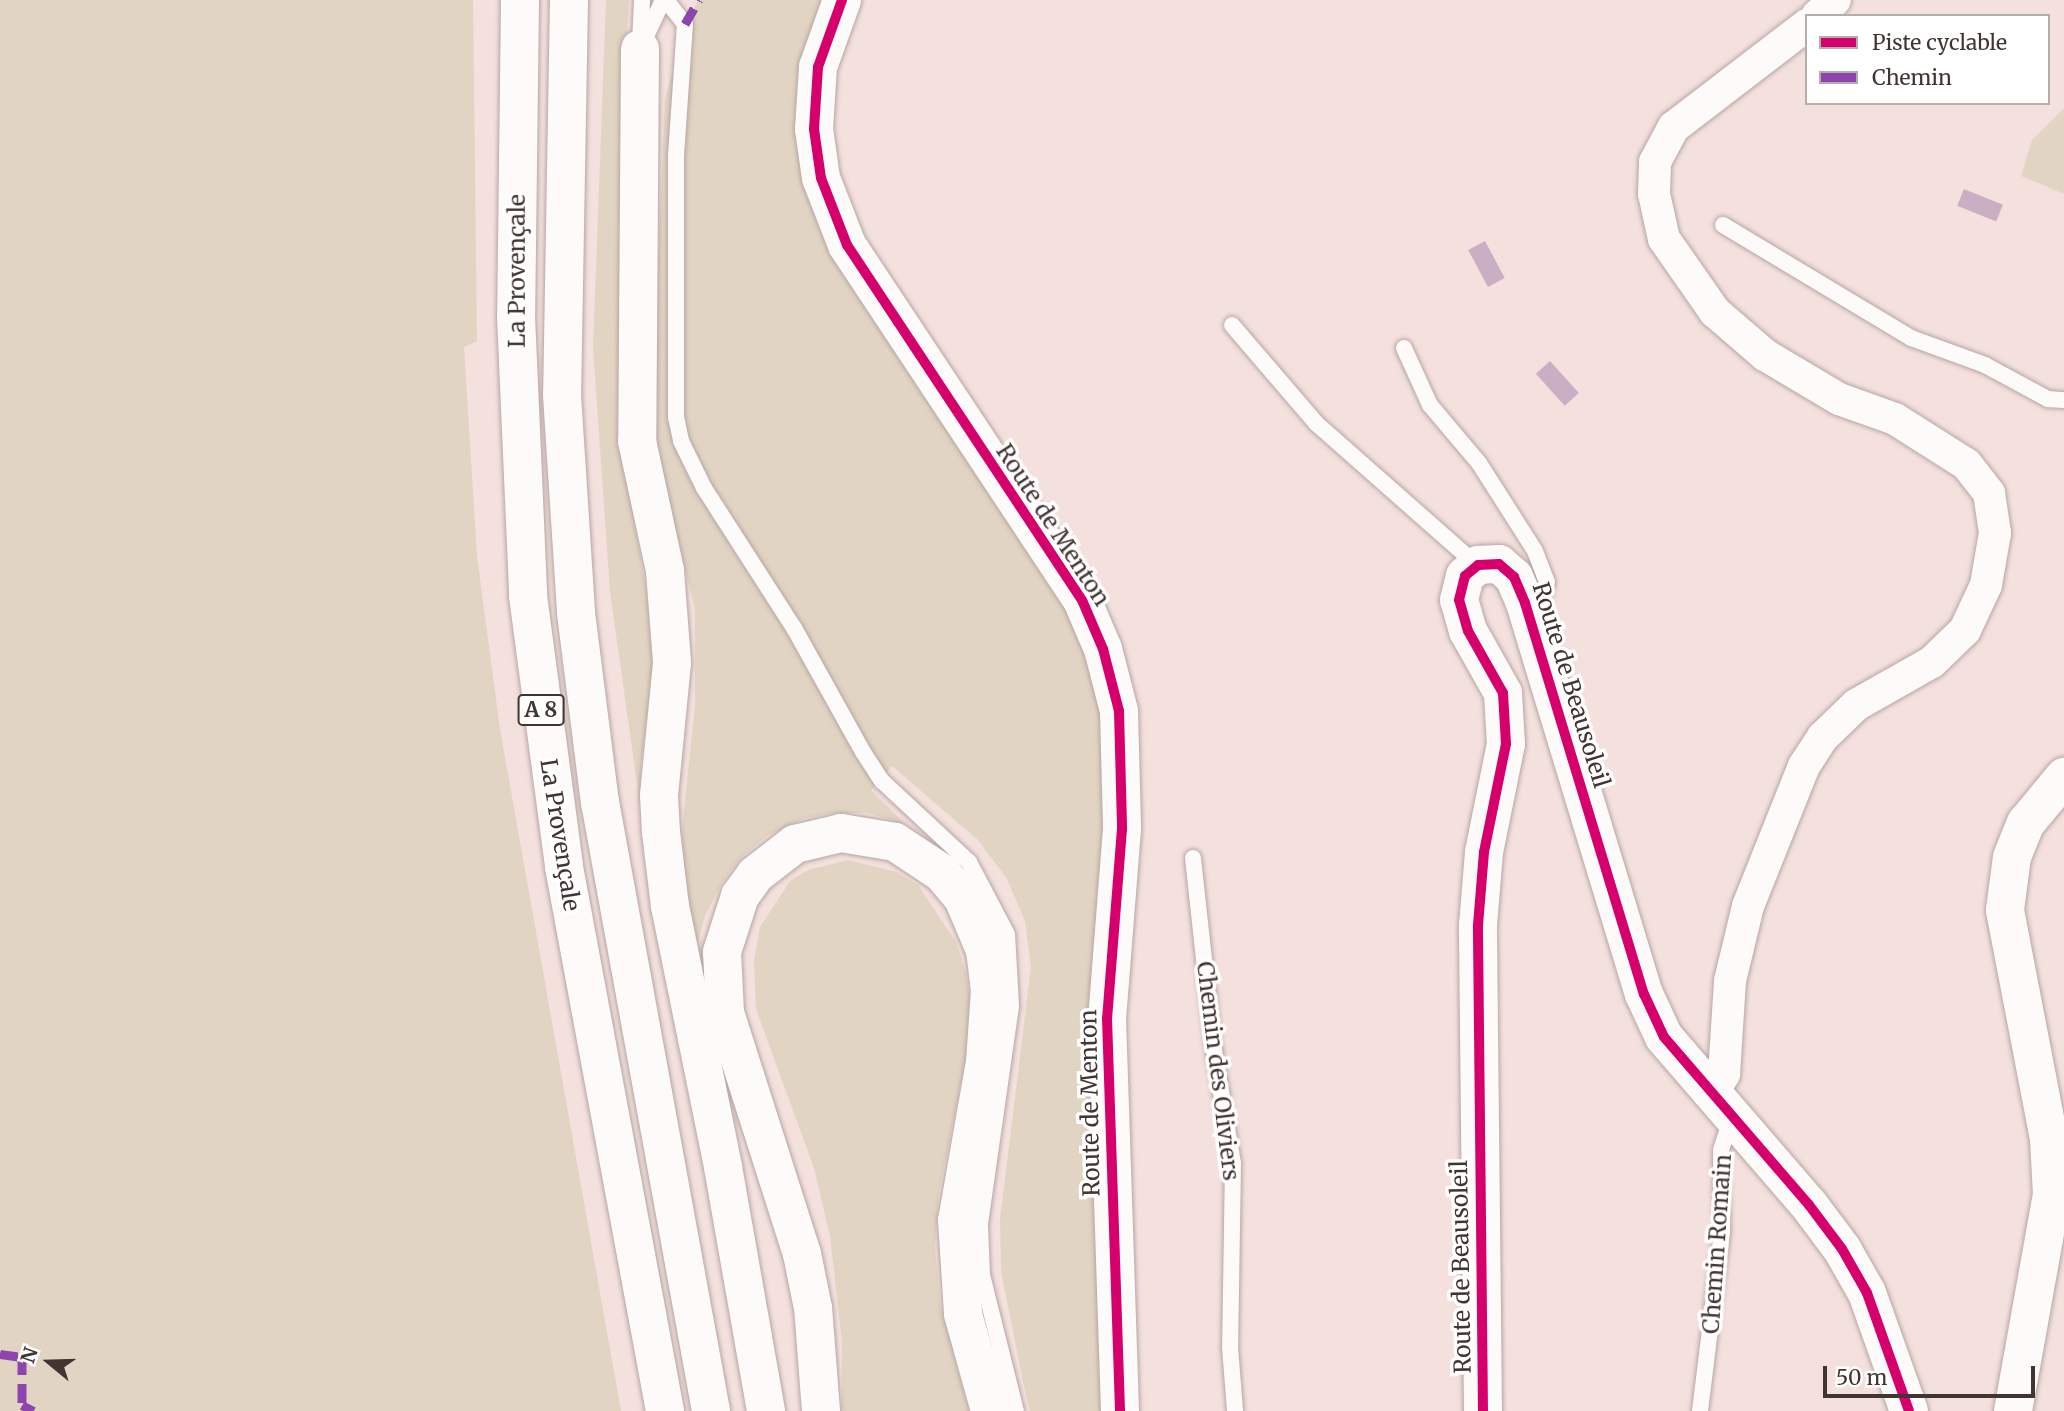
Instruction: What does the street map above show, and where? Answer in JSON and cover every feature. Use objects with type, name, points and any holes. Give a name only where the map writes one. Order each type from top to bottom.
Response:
[{"type":"main road","name":"La Provençale","points":[[520,0],[516,316],[528,596],[564,867],[665,1411]]},
{"type":"main road","name":"La Provençale","points":[[569,0],[562,395],[576,613],[600,802],[711,1411]]},
{"type":"main road","name":"Route de Menton","points":[[842,0],[818,67],[814,129],[821,178],[847,246],[1082,600],[1103,649],[1119,711],[1122,829],[1107,1018],[1121,1411]]},
{"type":"main road","points":[[640,49],[637,441],[665,571],[670,622],[661,831],[670,906],[723,1167],[766,1411]]},
{"type":"main road","name":"Route de Beausoleil","points":[[1483,1411],[1478,925],[1484,852],[1506,744],[1503,693],[1468,631],[1459,600],[1465,576],[1478,565],[1499,565],[1514,577],[1525,603],[1644,994],[1664,1037],[1721,1107],[1810,1205],[1842,1249],[1867,1293],[1909,1411]]},
{"type":"main road","points":[[2013,1411],[2052,1195],[2049,1139],[2006,910],[2012,857],[2026,823],[2064,777]]},
{"type":"main road","points":[[821,1411],[814,1319],[802,1254],[724,1013],[722,952],[740,896],[755,875],[795,844],[841,833],[895,842],[943,873],[963,898],[985,950],[990,989],[985,1062],[957,1220],[963,1314],[990,1411]]},
{"type":"street","points":[[1819,14],[1835,0]]},
{"type":"street","points":[[1721,1107],[1730,981],[1748,905],[1804,766],[1823,737],[1856,705],[1932,662],[1965,630],[1986,585],[1995,533],[1989,493],[1966,464],[1895,419],[1839,399],[1765,355],[1714,312],[1664,239],[1654,194],[1655,162],[1674,127],[1805,27]]},
{"type":"lane","points":[[640,49],[642,0]]},
{"type":"lane","points":[[640,49],[665,0],[685,24],[676,155],[676,417],[681,441],[704,488],[794,628],[863,752],[882,780],[969,862],[1007,934],[1012,1006],[979,1225],[982,1275],[1016,1411]]},
{"type":"lane","points":[[1723,225],[1912,338],[1985,365],[2048,399],[2064,400]]},
{"type":"lane","points":[[1232,325],[1317,424],[1478,565]]},
{"type":"lane","points":[[1404,348],[1430,405],[1479,463],[1535,551],[1547,582],[1543,594],[1525,603]]},
{"type":"lane","name":"Chemin des Oliviers","points":[[1193,858],[1214,1050],[1233,1163],[1230,1347],[1235,1411]]},
{"type":"lane","name":"Chemin Romain","points":[[1700,1411],[1722,1231],[1721,1107]]},
{"type":"shaded area","points":[[0,0],[473,0],[477,341],[464,347],[477,556],[500,729],[621,1411],[0,1411]]},
{"type":"shaded area","points":[[606,0],[629,0],[622,104],[618,426],[657,653],[641,762],[640,805],[610,592],[593,348]]},
{"type":"shaded area","points":[[698,0],[821,0],[814,24],[803,138],[1057,588],[1086,652],[1110,744],[1107,1411],[1030,1411],[1026,1396],[1001,1272],[1000,1219],[1031,967],[1025,921],[1006,877],[977,839],[892,766],[871,790],[905,824],[868,813],[833,813],[802,819],[767,836],[742,857],[723,881],[705,916],[696,949],[684,892],[682,831],[695,704],[695,609],[662,474],[652,406],[665,99],[684,30]]},
{"type":"shaded area","points":[[2064,108],[2064,194],[2021,176],[2032,140]]},
{"type":"shaded area","points":[[1964,189],[2003,205],[1996,221],[1957,206]]},
{"type":"shaded area","points":[[1485,241],[1505,278],[1488,287],[1468,250]]},
{"type":"shaded area","points":[[1550,361],[1579,393],[1565,406],[1536,374]]},
{"type":"shaded area","points":[[848,860],[896,872],[918,885],[956,942],[966,973],[972,1010],[968,1047],[938,1198],[935,1248],[940,1304],[969,1411],[842,1411],[842,1342],[830,1236],[814,1168],[756,1009],[754,961],[760,927],[790,881],[808,870]]},
{"type":"marked path","points":[[685,24],[699,0]]},
{"type":"marked path","points":[[0,1354],[22,1357],[22,1405],[34,1411]]},
{"type":"cycle path","points":[[842,0],[818,67],[814,129],[821,178],[847,245],[1082,600],[1103,649],[1119,711],[1122,829],[1107,1018],[1120,1411]]},
{"type":"cycle path","points":[[1483,1411],[1478,925],[1484,852],[1506,744],[1503,693],[1468,631],[1459,600],[1465,576],[1478,565],[1499,564],[1514,577],[1525,603],[1644,994],[1664,1037],[1809,1205],[1842,1249],[1867,1293],[1909,1411]]}]
